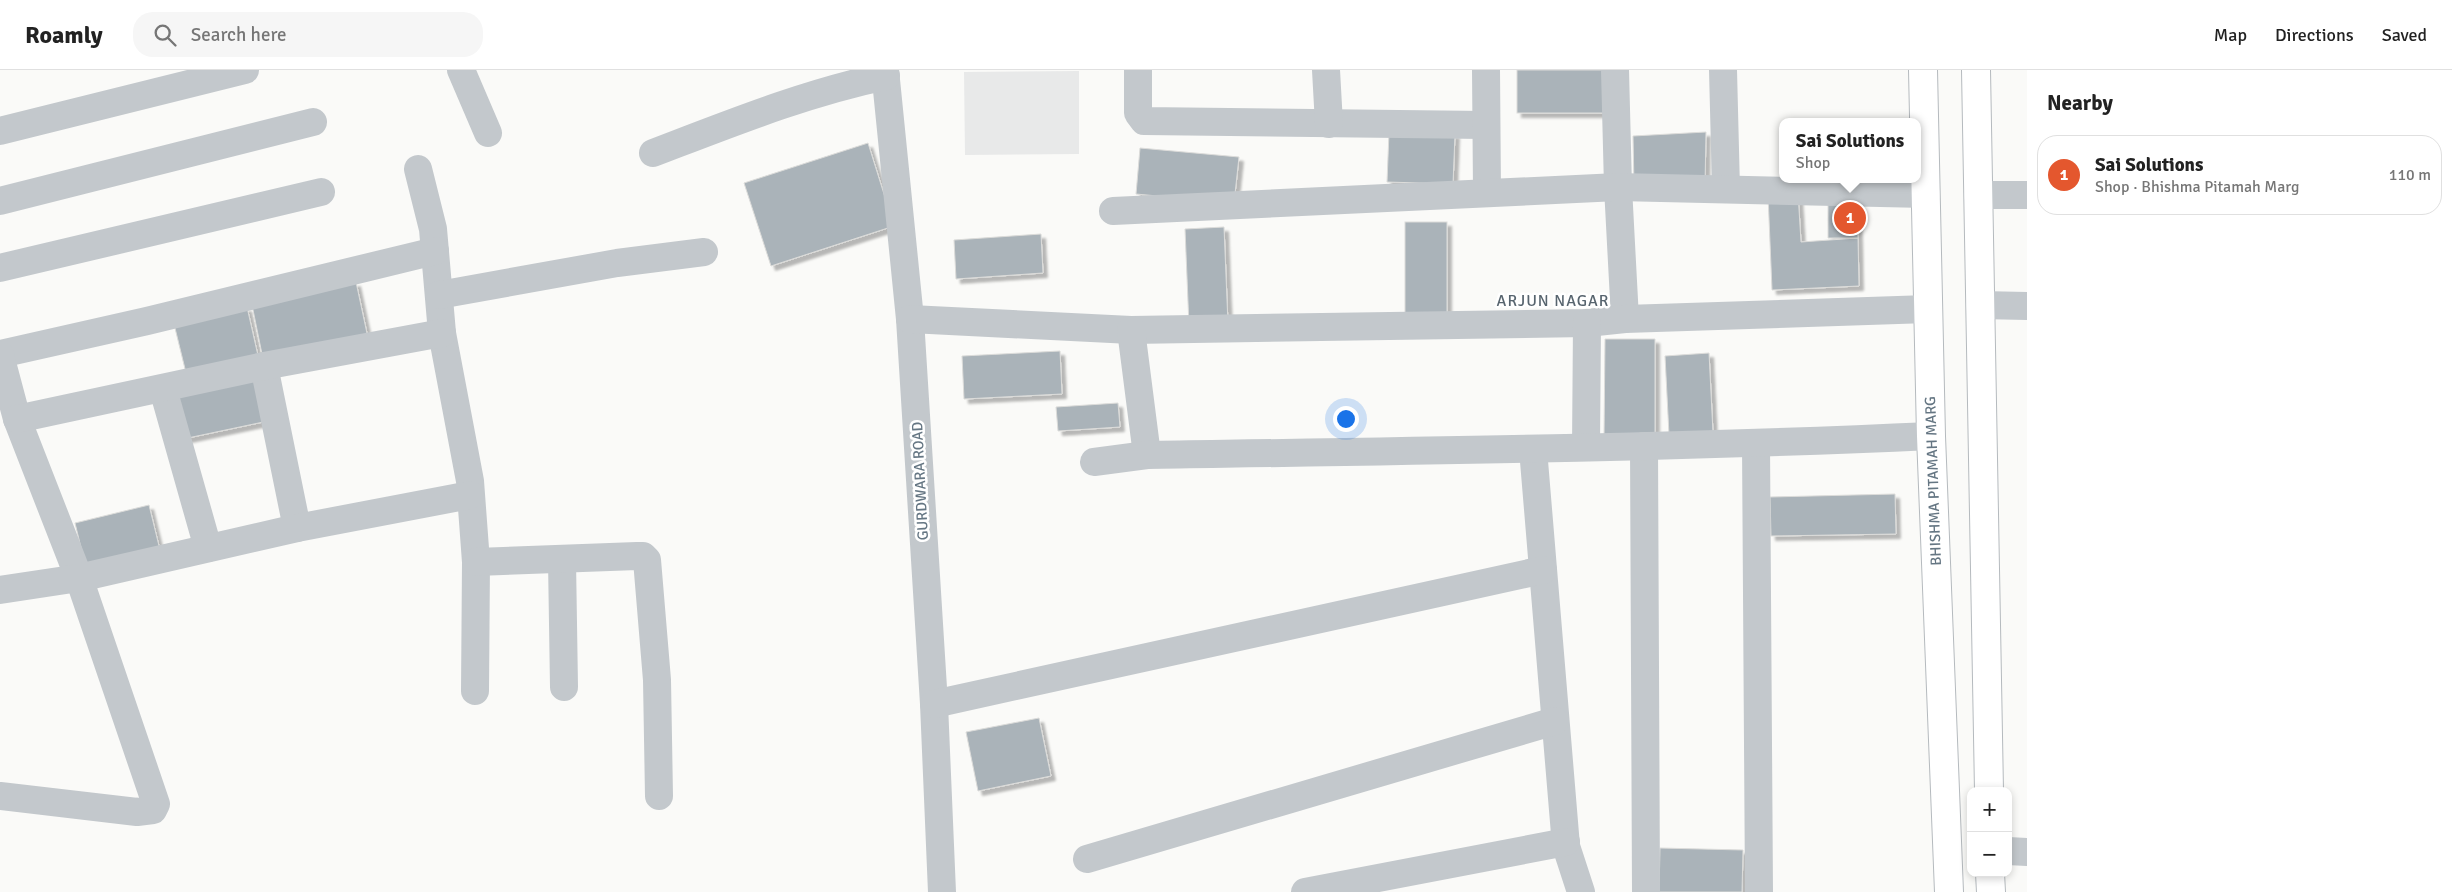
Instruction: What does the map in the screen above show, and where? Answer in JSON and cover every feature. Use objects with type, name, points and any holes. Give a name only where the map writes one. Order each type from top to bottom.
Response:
[{"type":"main road","name":"BHISHMA PITAMAH MARG","points":[[1923,70],[1931,436],[1949,892]]},
{"type":"main road","points":[[1976,70],[1989,787]]},
{"type":"main road","points":[[1990,877],[1991,892]]},
{"type":"street","points":[[0,131],[245,70]]},
{"type":"street","points":[[461,70],[488,133]]},
{"type":"street","points":[[1138,70],[1138,113],[1144,121],[1485,125]]},
{"type":"street","points":[[1326,70],[1329,124]]},
{"type":"street","points":[[1486,70],[1486,192]]},
{"type":"street","points":[[1615,70],[1618,187],[1625,319]]},
{"type":"street","points":[[1723,70],[1726,189]]},
{"type":"street","points":[[653,153],[760,112],[886,73]]},
{"type":"street","name":"GURDWARA ROAD","points":[[886,73],[910,319],[934,704],[942,892]]},
{"type":"street","points":[[0,201],[313,122]]},
{"type":"street","points":[[418,169],[433,229],[442,333],[470,495],[476,562],[474,691]]},
{"type":"street","points":[[1113,211],[1618,187],[1926,194]]},
{"type":"street","points":[[0,268],[321,192]]},
{"type":"street","points":[[1978,195],[2027,195]]},
{"type":"street","points":[[0,796],[137,812],[153,810],[156,804],[79,578],[17,419],[0,355],[435,251]]},
{"type":"street","points":[[439,295],[617,263],[704,252]]},
{"type":"street","points":[[1980,305],[2027,306]]},
{"type":"street","points":[[910,319],[1131,330],[1587,323],[1625,319],[1928,309]]},
{"type":"street","points":[[1586,447],[1587,323]]},
{"type":"street","points":[[1131,330],[1147,455]]},
{"type":"street","points":[[17,419],[164,389],[264,366],[442,333]]},
{"type":"street","points":[[264,366],[297,528]]},
{"type":"street","points":[[164,389],[208,548]]},
{"type":"street","points":[[1094,462],[1147,455],[1756,444],[1931,436]]},
{"type":"street","points":[[1756,444],[1759,892]]},
{"type":"street","points":[[1644,446],[1646,892]]},
{"type":"street","points":[[1532,449],[1566,842],[1581,892]]},
{"type":"street","points":[[0,590],[79,578],[297,528],[470,495]]},
{"type":"street","points":[[476,562],[637,556],[643,556],[647,560],[657,680],[659,796]]},
{"type":"street","points":[[562,560],[564,687]]},
{"type":"street","points":[[934,704],[1543,570]]},
{"type":"street","points":[[1087,858],[1555,721]]},
{"type":"street","points":[[1305,892],[1566,842]]},
{"type":"street","points":[[2012,851],[2027,852]]},
{"type":"shaded area","points":[[1079,71],[1079,154],[965,155],[964,72]]},
{"type":"building","points":[[1517,70],[1605,70],[1605,113],[1517,113]]},
{"type":"building","points":[[1389,132],[1455,134],[1453,184],[1387,182]]},
{"type":"building","points":[[1706,132],[1705,184],[1634,186],[1633,136]]},
{"type":"building","points":[[868,143],[894,226],[771,266],[744,183]]},
{"type":"building","points":[[1140,148],[1239,157],[1234,203],[1136,194]]},
{"type":"building","points":[[1798,193],[1801,242],[1858,238],[1859,286],[1772,290],[1768,195]]},
{"type":"building","points":[[1828,196],[1857,196],[1858,238],[1828,238]]},
{"type":"building","points":[[1405,222],[1447,222],[1447,319],[1405,319]]},
{"type":"building","points":[[1224,227],[1228,324],[1189,326],[1185,229]]},
{"type":"building","points":[[1041,234],[1043,273],[956,279],[954,240]]},
{"type":"building","points":[[356,282],[368,338],[263,359],[252,305]]},
{"type":"building","points":[[247,307],[259,360],[187,377],[174,324]]},
{"type":"building","points":[[1605,339],[1655,339],[1655,437],[1604,436]]},
{"type":"building","points":[[1060,351],[1062,394],[964,399],[962,356]]},
{"type":"building","points":[[1709,353],[1713,433],[1669,435],[1665,356]]},
{"type":"building","points":[[258,375],[268,421],[183,439],[174,393]]},
{"type":"building","points":[[1118,403],[1120,427],[1058,431],[1056,407]]},
{"type":"building","points":[[1895,494],[1896,534],[1771,536],[1770,497]]},
{"type":"building","points":[[149,505],[160,550],[86,568],[75,523]]},
{"type":"building","points":[[1039,718],[1051,776],[978,791],[966,732]]},
{"type":"building","points":[[1660,848],[1743,850],[1742,892],[1659,892]]},
{"type":"place","name":"Sai Solutions","points":[[1850,218]]},
{"type":"district","name":"ARJUN NAGAR","points":[[1553,300]]}]
